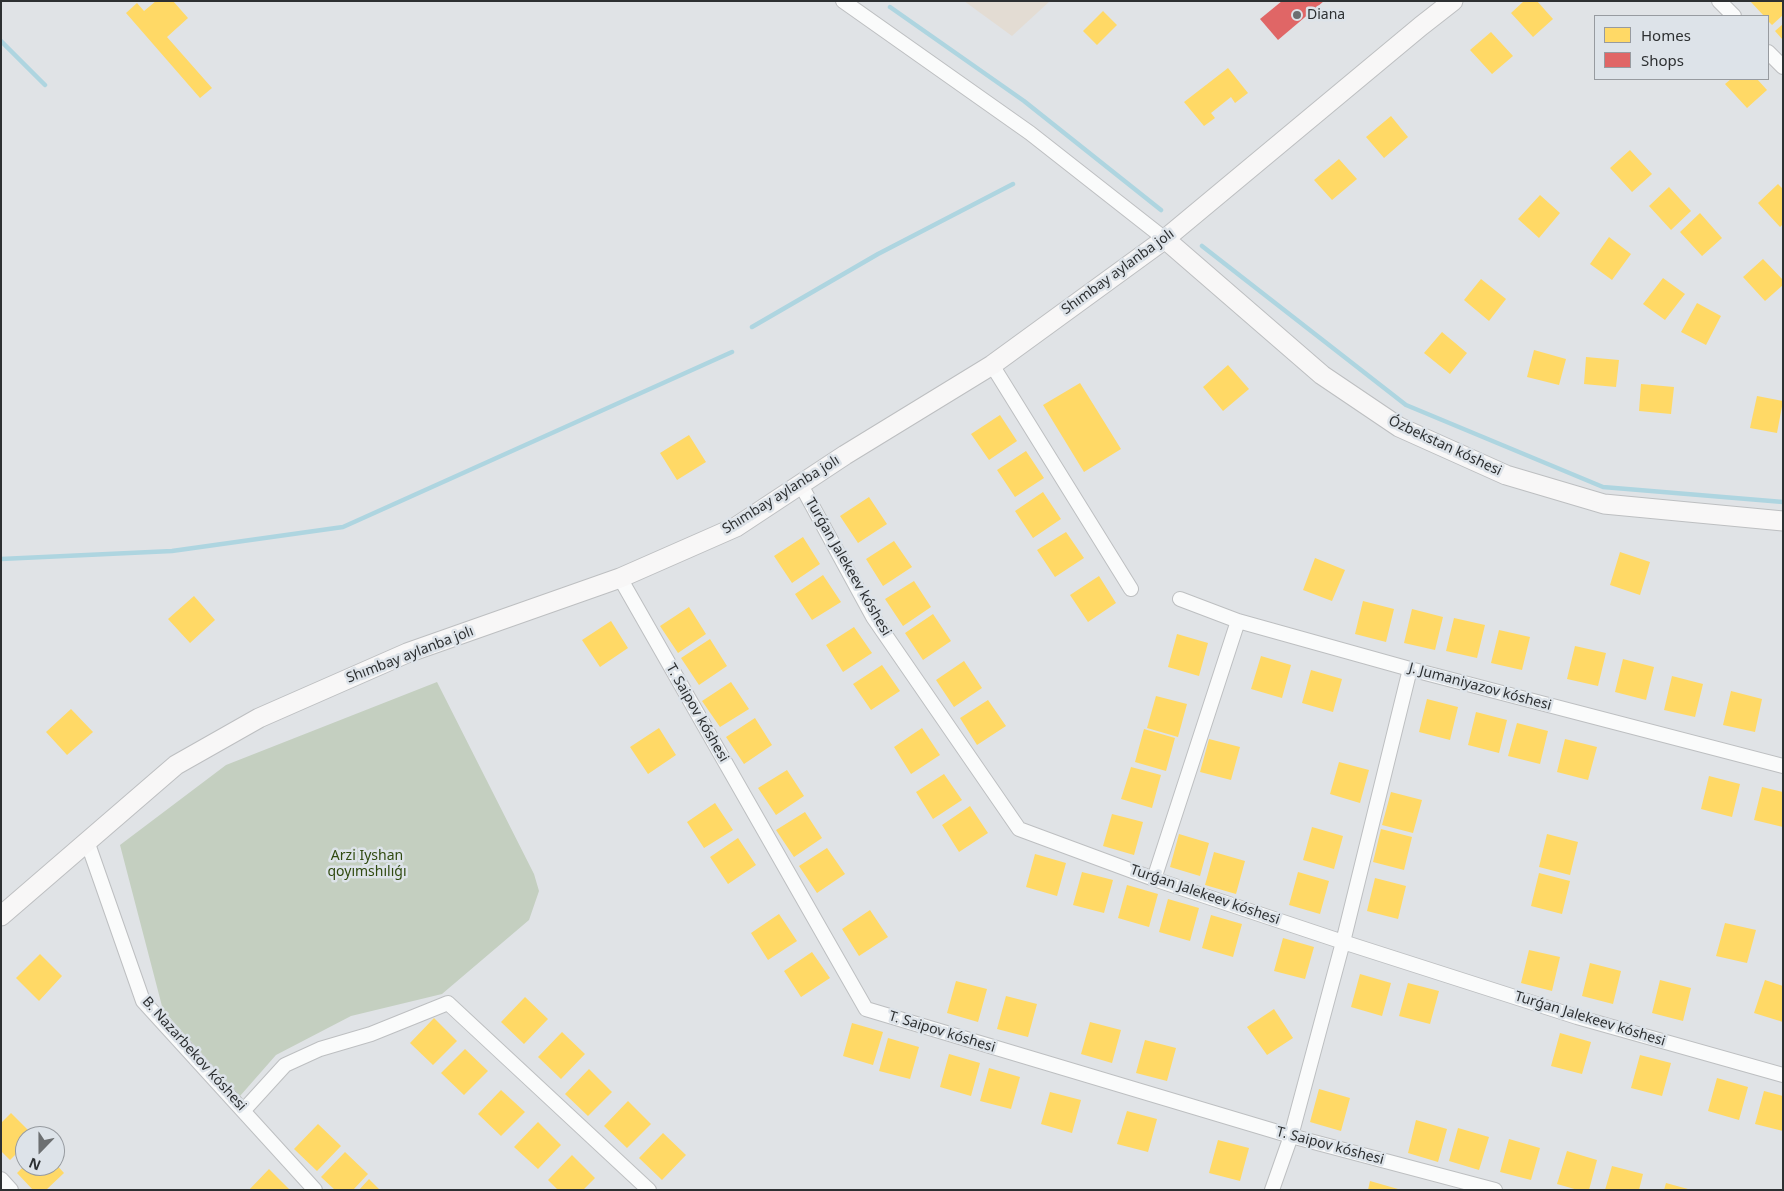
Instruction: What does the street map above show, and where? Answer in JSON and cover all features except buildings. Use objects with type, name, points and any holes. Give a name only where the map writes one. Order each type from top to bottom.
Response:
[{"type":"main road","name":"Shımbay aylanba jolı","points":[[1,916],[176,765],[259,718],[407,653],[620,578],[736,527],[845,455],[992,365],[1165,239],[1453,1]]},
{"type":"main road","name":"Ózbekstan kóshesi","points":[[1165,239],[1322,375],[1399,427],[1506,475],[1604,504],[1783,521]]},
{"type":"street","points":[[843,1],[1030,133],[1165,239]]},
{"type":"street","points":[[1719,1],[1733,15]]},
{"type":"street","points":[[1769,53],[1783,67]]},
{"type":"street","points":[[992,365],[1131,589]]},
{"type":"street","name":"Turǵan Jalekeev kóshesi","points":[[801,484],[873,616],[1018,829],[1154,879],[1577,1017],[1783,1074]]},
{"type":"street","name":"T. Saipov kóshesi","points":[[620,578],[866,1009],[1291,1136],[1495,1190]]},
{"type":"street","name":"J. Jumaniyazov kóshesi","points":[[1180,599],[1238,621],[1410,670],[1783,766]]},
{"type":"street","points":[[1154,879],[1238,621]]},
{"type":"street","points":[[1272,1190],[1291,1136],[1343,942],[1410,670]]},
{"type":"street","name":"B. Nazarbekov kóshesi","points":[[87,842],[143,1001],[316,1190]]},
{"type":"street","points":[[244,1110],[285,1065],[320,1049],[371,1034],[448,1004],[649,1190]]},
{"type":"street","points":[[1,1179],[11,1190]]},
{"type":"shaded area","points":[[964,1],[1050,1],[1012,36]]},
{"type":"green space","name":"Arzi Iyshan qoyımshılıǵı","points":[[437,682],[534,874],[539,891],[529,920],[442,994],[351,1016],[276,1055],[240,1096],[163,1010],[120,845],[226,765]]},
{"type":"waterway","points":[[890,7],[1024,101],[1161,210]]},
{"type":"waterway","points":[[1,41],[45,85]]},
{"type":"waterway","points":[[752,327],[878,254],[1013,184]]},
{"type":"waterway","points":[[1202,246],[1406,405],[1603,487],[1783,502]]},
{"type":"waterway","points":[[1,559],[172,551],[343,527],[732,352]]},
{"type":"place","name":"Diana","points":[[1297,15]]}]
